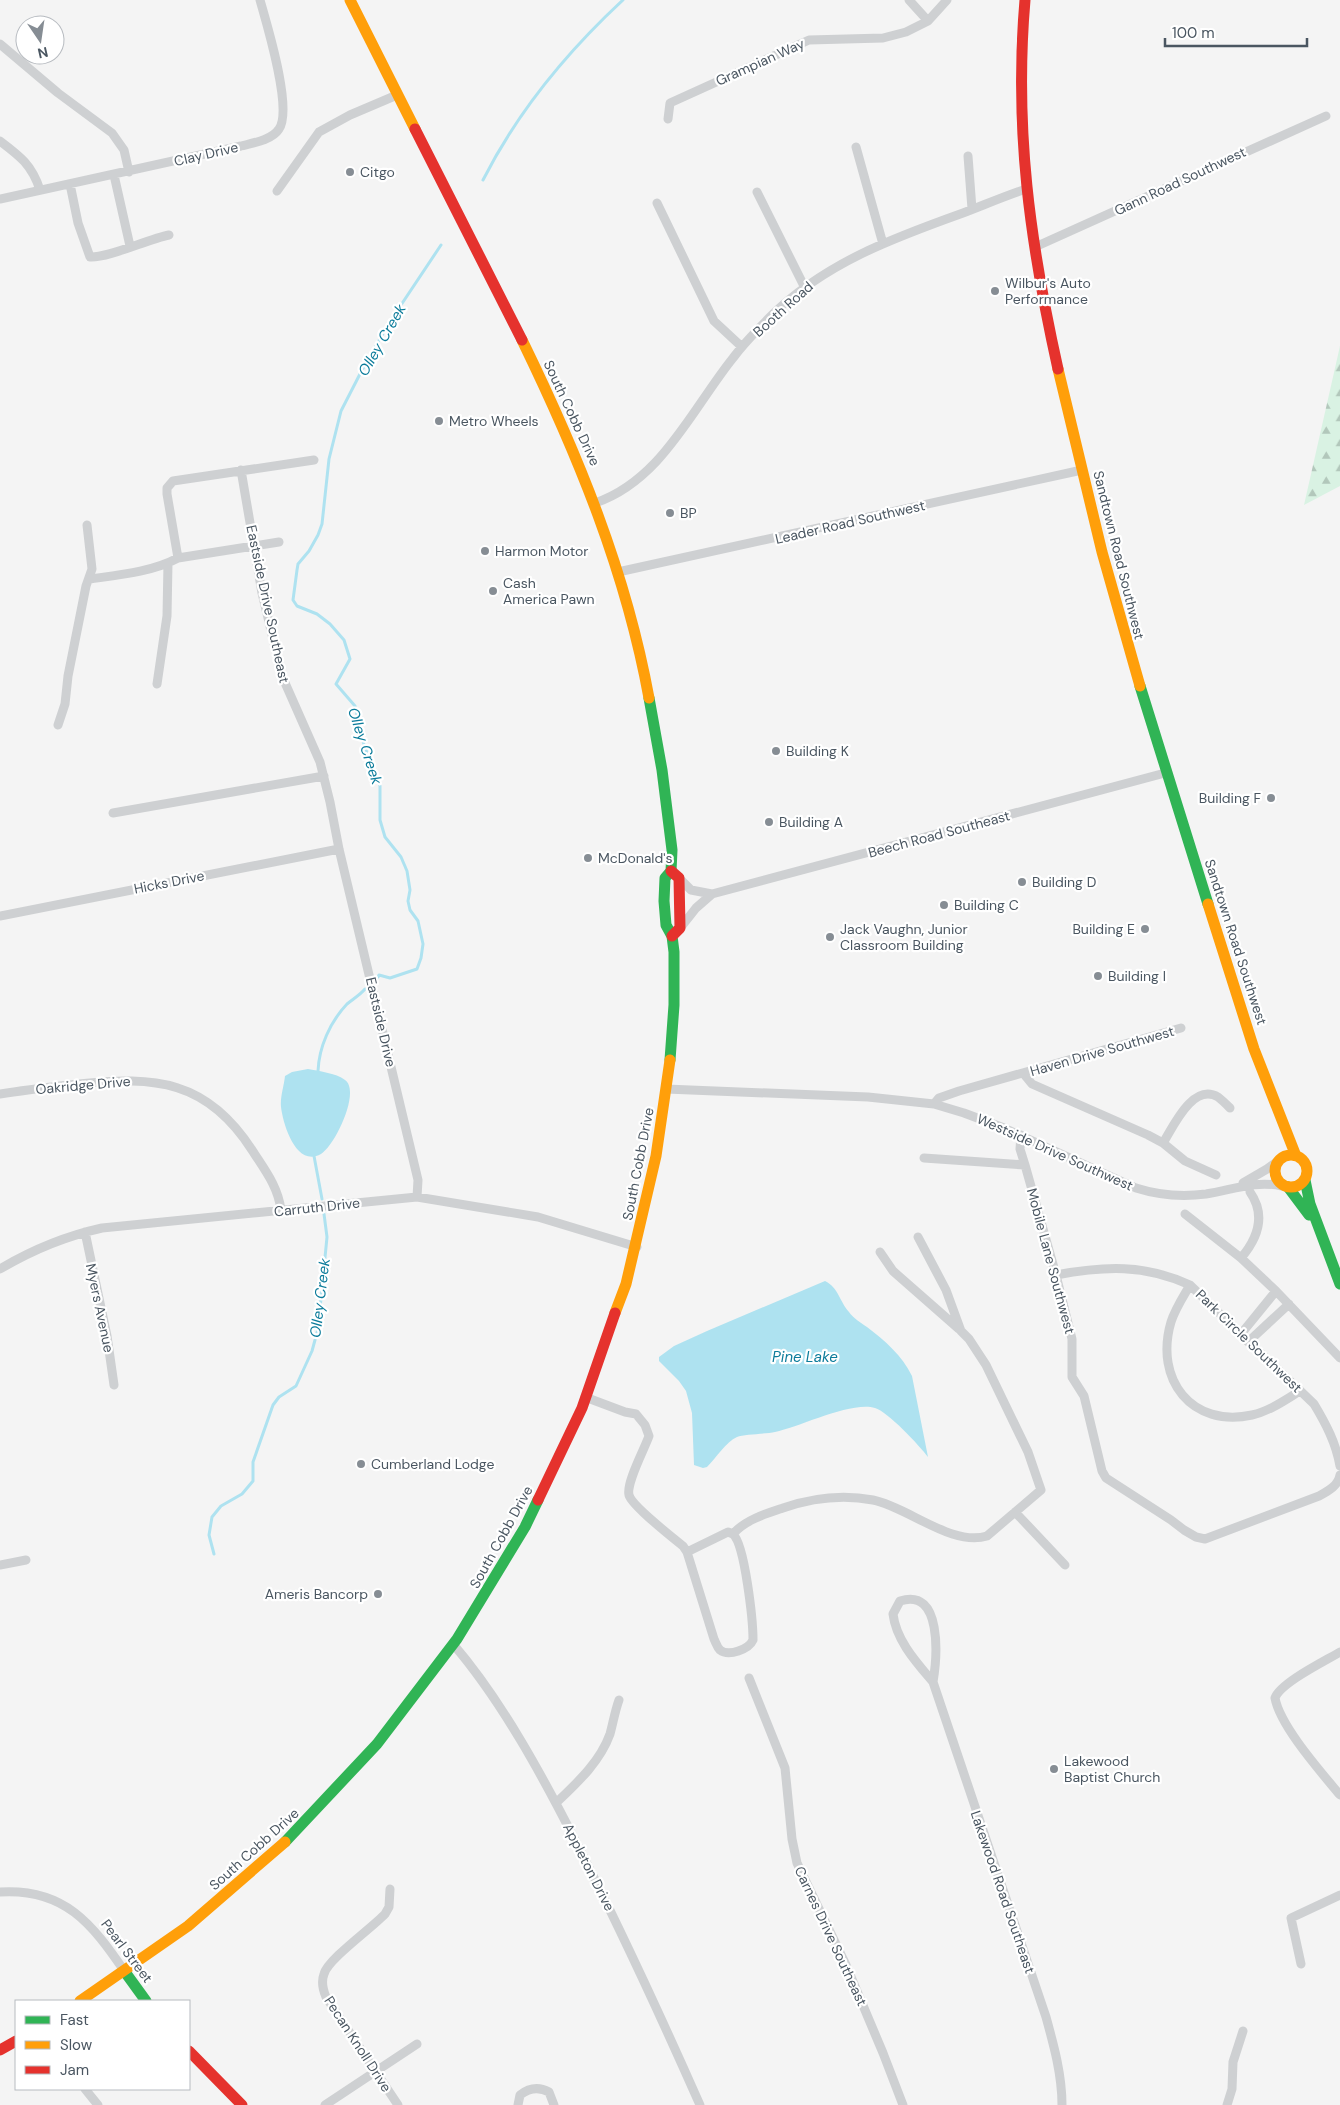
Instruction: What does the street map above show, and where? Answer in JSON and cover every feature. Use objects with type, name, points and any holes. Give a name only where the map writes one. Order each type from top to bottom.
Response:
[{"type":"main road","name":"South Cobb Drive","points":[[82,2000],[125,1972],[188,1926],[259,1868],[319,1810],[375,1748],[413,1701],[484,1598],[517,1543],[544,1490],[614,1327],[637,1247],[652,1181],[666,1089],[676,932],[666,928],[664,878],[675,874],[654,712],[639,644],[595,503],[562,425],[519,334],[350,0]]},
{"type":"main road","name":"Sandtown Road Southwest","points":[[1025,0],[1020,72],[1026,189],[1053,346],[1082,470],[1128,652],[1165,773],[1243,1015],[1273,1100],[1296,1156]]},
{"type":"main road","name":"Sandtown Road Southwest","points":[[1273,1100],[1282,1143],[1280,1159]]},
{"type":"main road","points":[[1320,1232],[1275,1177],[1274,1172],[1280,1159],[1296,1156],[1306,1164],[1305,1180],[1307,1194],[1340,1284]]},
{"type":"main road","points":[[1285,1187],[1298,1186],[1305,1180]]},
{"type":"main road","name":"Pearl Street","points":[[125,1972],[145,2000]]},
{"type":"main road","points":[[0,2050],[15,2042]]},
{"type":"main road","points":[[190,2052],[242,2105]]},
{"type":"street","name":"Clay Drive","points":[[0,199],[130,172],[241,146],[268,138],[278,131],[283,123],[284,114],[278,66],[260,0]]},
{"type":"street","points":[[910,0],[928,21]]},
{"type":"street","name":"Grampian Way","points":[[668,119],[670,103],[809,40],[883,38],[906,32],[928,21],[947,0]]},
{"type":"street","points":[[0,44],[58,93],[112,133],[124,150],[130,172]]},
{"type":"street","points":[[278,191],[320,132],[347,116],[397,95]]},
{"type":"street","name":"Gann Road Southwest","points":[[1035,247],[1326,116]]},
{"type":"street","points":[[0,141],[24,160],[36,175],[40,190]]},
{"type":"street","points":[[856,147],[883,244]]},
{"type":"street","points":[[968,156],[972,209]]},
{"type":"street","points":[[114,175],[130,246]]},
{"type":"street","points":[[70,184],[78,223],[90,257],[107,255],[169,234]]},
{"type":"street","name":"Booth Road","points":[[595,503],[614,497],[625,490],[647,470],[665,451],[733,357],[804,286],[838,266],[900,235],[1026,189]]},
{"type":"street","points":[[757,192],[804,286]]},
{"type":"street","points":[[657,204],[714,321],[742,347]]},
{"type":"street","points":[[178,558],[167,494],[169,484],[179,479],[314,460]]},
{"type":"street","name":"Eastside Drive Southeast","points":[[241,470],[254,546],[282,676],[297,714],[315,748],[324,776],[339,849]]},
{"type":"street","name":"Leader Road Southwest","points":[[618,572],[1082,470]]},
{"type":"street","points":[[58,724],[65,704],[68,676],[86,586],[92,570],[88,525]]},
{"type":"street","points":[[90,579],[148,568],[168,563],[178,558],[279,542]]},
{"type":"street","points":[[157,684],[167,616],[168,563]]},
{"type":"street","name":"Beech Road Southeast","points":[[676,932],[696,908],[712,894],[1165,773]]},
{"type":"street","points":[[113,813],[324,776]]},
{"type":"street","name":"Hicks Drive","points":[[0,916],[339,849]]},
{"type":"street","name":"Eastside Drive","points":[[339,849],[418,1180],[417,1197]]},
{"type":"street","points":[[675,874],[691,890],[712,894]]},
{"type":"street","name":"Haven Drive Southwest","points":[[934,1104],[939,1098],[958,1091],[1181,1028]]},
{"type":"street","points":[[1022,1073],[1032,1084],[1100,1112],[1163,1143],[1185,1161],[1216,1175]]},
{"type":"street","name":"Oakridge Drive","points":[[0,1094],[112,1080],[162,1082],[188,1091],[216,1109],[244,1137],[277,1190],[281,1210]]},
{"type":"street","name":"Westside Drive Southwest","points":[[666,1089],[868,1098],[934,1104],[977,1117],[1021,1135],[1148,1192],[1190,1196],[1261,1183],[1285,1187]]},
{"type":"street","points":[[1163,1143],[1186,1107],[1199,1095],[1212,1095],[1230,1108]]},
{"type":"street","name":"Mobile Lane Southwest","points":[[1021,1135],[1020,1148],[1072,1339],[1072,1377],[1084,1396],[1102,1471],[1106,1478],[1184,1530],[1196,1537],[1205,1539],[1319,1496],[1332,1489],[1340,1478]]},
{"type":"street","points":[[924,1158],[1025,1165]]},
{"type":"street","name":"Westside Drive Southwest","points":[[1234,1187],[1259,1174],[1280,1159]]},
{"type":"street","points":[[1241,1258],[1251,1247],[1260,1217],[1258,1207],[1250,1192]]},
{"type":"street","name":"Carruth Drive","points":[[0,1269],[48,1244],[85,1232],[120,1225],[417,1197],[538,1217],[637,1247]]},
{"type":"street","points":[[1186,1214],[1241,1258],[1289,1304],[1340,1358]]},
{"type":"street","name":"Myers Avenue","points":[[85,1232],[107,1336],[114,1385]]},
{"type":"street","points":[[918,1237],[946,1290],[961,1332]]},
{"type":"street","points":[[733,1534],[740,1526],[771,1512],[808,1500],[830,1497],[873,1500],[959,1537],[979,1538],[986,1536],[1041,1490],[1028,1452],[986,1365],[969,1339],[893,1271],[880,1252]]},
{"type":"street","name":"Park Circle Southwest","points":[[1056,1275],[1099,1269],[1147,1270],[1170,1276],[1190,1285],[1206,1298],[1248,1342],[1314,1404],[1326,1422],[1334,1441],[1340,1466]]},
{"type":"street","points":[[1190,1285],[1175,1312],[1168,1336],[1167,1349],[1172,1379],[1186,1400],[1203,1412],[1216,1416],[1239,1416],[1265,1411],[1300,1391]]},
{"type":"street","points":[[1241,1334],[1276,1291]]},
{"type":"street","points":[[1248,1342],[1289,1304]]},
{"type":"street","points":[[585,1397],[625,1412],[636,1414],[645,1425],[649,1436],[630,1484],[628,1494],[636,1508],[683,1546],[687,1552],[714,1639],[719,1649],[725,1653],[745,1649],[751,1645],[753,1631],[739,1542],[733,1534],[728,1532],[687,1552]]},
{"type":"street","points":[[1015,1512],[1065,1565]]},
{"type":"street","points":[[0,1565],[26,1560]]},
{"type":"street","name":"Lakewood Road Southeast","points":[[933,1682],[936,1646],[933,1619],[930,1612],[920,1601],[907,1599],[900,1602],[893,1614],[896,1631],[917,1664],[933,1682],[1046,2018],[1057,2059],[1062,2105]]},
{"type":"street","name":"Appleton Drive","points":[[453,1644],[469,1662],[520,1741],[556,1803],[620,1929],[700,2105]]},
{"type":"street","points":[[1340,1652],[1296,1679],[1278,1692],[1275,1698],[1282,1718],[1300,1745],[1340,1795]]},
{"type":"street","name":"Carnes Drive Southeast","points":[[749,1678],[785,1768],[792,1838],[797,1862],[846,1965],[903,2105]]},
{"type":"street","points":[[556,1803],[577,1784],[597,1759],[609,1735],[618,1700]]},
{"type":"street","name":"Pecan Knoll Drive","points":[[390,1889],[390,1907],[385,1914],[331,1963],[323,1974],[323,1989],[326,1998],[398,2105]]},
{"type":"street","name":"Pearl Street","points":[[0,1892],[34,1894],[69,1908],[95,1931],[125,1972]]},
{"type":"street","points":[[1301,1964],[1291,1918],[1340,1895]]},
{"type":"street","points":[[1227,2105],[1232,2089],[1233,2062],[1242,2031]]},
{"type":"street","points":[[325,2105],[417,2044]]},
{"type":"street","points":[[518,2105],[520,2096],[528,2090],[535,2088],[549,2092],[554,2105]]},
{"type":"street","points":[[86,2090],[98,2105]]},
{"type":"green space","points":[[1340,346],[1340,486],[1304,505]]},
{"type":"water","points":[[308,1069],[327,1073],[345,1080],[349,1086],[350,1095],[344,1118],[333,1141],[321,1154],[312,1157],[304,1155],[292,1142],[281,1107],[285,1076],[292,1072]]},
{"type":"water","name":"Pine Lake","points":[[825,1281],[833,1287],[853,1316],[887,1343],[908,1368],[912,1376],[928,1457],[911,1437],[887,1415],[875,1408],[865,1407],[839,1411],[775,1432],[737,1437],[725,1446],[707,1467],[703,1468],[694,1465],[692,1413],[686,1391],[659,1361],[659,1357],[674,1346]]},
{"type":"waterway","name":"Olley Creek","points":[[483,180],[511,131],[545,84],[583,40],[623,0]]},
{"type":"waterway","name":"Olley Creek","points":[[378,977],[379,975],[390,978],[417,969],[421,958],[423,944],[418,921],[410,910],[408,901],[410,890],[407,871],[401,857],[385,837],[380,820],[380,786],[364,745],[355,706],[336,684],[350,659],[344,640],[330,624],[317,614],[297,606],[293,600],[298,564],[309,551],[322,524],[329,459],[341,411],[389,323],[441,245]]},
{"type":"waterway","name":"Olley Creek","points":[[318,1071],[323,1044],[335,1019],[347,1004],[365,989]]},
{"type":"waterway","name":"Olley Creek","points":[[314,1156],[322,1199]]},
{"type":"waterway","name":"Olley Creek","points":[[214,1554],[209,1535],[212,1517],[221,1506],[242,1494],[253,1481],[253,1462],[273,1405],[279,1397],[296,1386],[312,1351],[318,1329],[327,1237],[324,1214]]},
{"type":"traffic: fast","points":[[1140,686],[1208,904]]},
{"type":"traffic: fast","points":[[649,698],[662,770],[672,850],[671,871],[665,878],[664,901],[666,925],[672,936],[674,952],[674,1005],[670,1060]]},
{"type":"traffic: fast","points":[[1305,1180],[1310,1204],[1340,1284]]},
{"type":"traffic: fast","points":[[1288,1187],[1309,1215]]},
{"type":"traffic: fast","points":[[285,1842],[377,1744],[457,1639],[525,1527],[538,1500]]},
{"type":"traffic: fast","points":[[125,1972],[145,2000]]},
{"type":"traffic: slow","points":[[350,0],[415,129]]},
{"type":"traffic: slow","points":[[522,340],[543,383],[598,515],[627,605],[649,698]]},
{"type":"traffic: slow","points":[[1058,369],[1102,552],[1140,686]]},
{"type":"traffic: slow","points":[[1208,904],[1254,1049],[1296,1156]]},
{"type":"traffic: slow","points":[[615,1313],[626,1284],[656,1156],[670,1060]]},
{"type":"traffic: slow","points":[[1291,1155],[1303,1159],[1307,1171],[1303,1183],[1291,1187],[1279,1183],[1275,1171],[1279,1159],[1291,1155]]},
{"type":"traffic: slow","points":[[81,2000],[188,1926],[285,1842]]},
{"type":"traffic: jam","points":[[1025,0],[1022,94],[1027,186],[1039,276],[1058,369]]},
{"type":"traffic: jam","points":[[415,129],[522,340]]},
{"type":"traffic: jam","points":[[671,871],[679,878],[680,928],[672,936]]},
{"type":"traffic: jam","points":[[538,1500],[582,1408],[615,1313]]},
{"type":"traffic: jam","points":[[0,2050],[15,2042]]},
{"type":"traffic: jam","points":[[190,2052],[242,2105]]},
{"type":"place","name":"Citgo","points":[[350,172]]},
{"type":"place","name":"Wilbur's Auto Performance","points":[[995,291]]},
{"type":"place","name":"Metro Wheels","points":[[439,421]]},
{"type":"place","name":"BP","points":[[670,513]]},
{"type":"place","name":"Harmon Motor","points":[[485,551]]},
{"type":"place","name":"Cash America Pawn","points":[[493,591]]},
{"type":"place","name":"Building K","points":[[776,751]]},
{"type":"place","name":"Building F","points":[[1271,798]]},
{"type":"place","name":"Building A","points":[[769,822]]},
{"type":"place","name":"McDonald's","points":[[588,858]]},
{"type":"place","name":"Building D","points":[[1022,882]]},
{"type":"place","name":"Building C","points":[[944,905]]},
{"type":"place","name":"Building E","points":[[1145,929]]},
{"type":"place","name":"Jack Vaughn, Junior Classroom Building","points":[[830,937]]},
{"type":"place","name":"Building I","points":[[1098,976]]},
{"type":"place","name":"Cumberland Lodge","points":[[361,1464]]},
{"type":"place","name":"Ameris Bancorp","points":[[378,1594]]},
{"type":"place","name":"Lakewood Baptist Church","points":[[1054,1769]]}]
